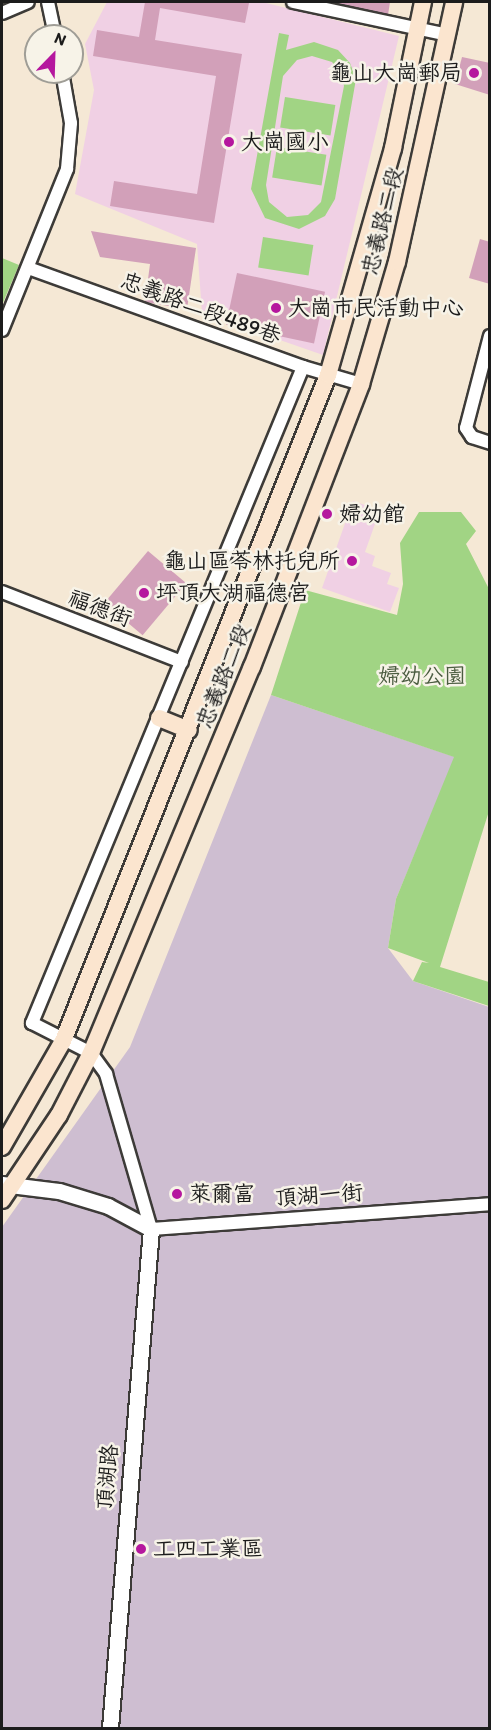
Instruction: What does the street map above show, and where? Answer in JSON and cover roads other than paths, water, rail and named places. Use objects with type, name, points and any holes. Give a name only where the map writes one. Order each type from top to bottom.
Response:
[{"type":"main road","name":"忠義路二段","points":[[2,1147],[63,1041],[189,730],[328,375],[393,148],[423,2]]},
{"type":"main road","name":"忠義路二段","points":[[2,1200],[7,1185],[59,1115],[91,1053],[252,667],[361,384],[396,262],[454,2]]},
{"type":"main road","points":[[159,718],[189,730]]},
{"type":"street","points":[[2,13],[28,2]]},
{"type":"street","points":[[48,2],[53,24]]},
{"type":"street","points":[[293,2],[448,35]]},
{"type":"street","points":[[2,330],[67,169],[71,123],[64,84]]},
{"type":"street","name":"忠義路二段489巷","points":[[28,268],[303,367],[361,384]]},
{"type":"street","points":[[489,336],[466,428],[472,437],[489,443]]},
{"type":"street","points":[[91,1053],[63,1041],[32,1023],[303,367]]},
{"type":"street","name":"福德街","points":[[2,592],[182,662]]},
{"type":"street","name":"頂湖路","points":[[91,1053],[106,1074],[151,1229],[110,1728]]},
{"type":"street","points":[[7,1185],[59,1191],[108,1206],[151,1229]]},
{"type":"street","name":"頂湖一街","points":[[151,1229],[489,1204]]},
{"type":"place","name":"龜山大崗郵局","points":[[474,73]]},
{"type":"place","name":"大崗國小","points":[[229,142]]},
{"type":"place","name":"大崗市民活動中心","points":[[276,308]]},
{"type":"place","name":"婦幼館","points":[[327,514]]},
{"type":"place","name":"龜山區苓林托兒所","points":[[352,561]]},
{"type":"place","name":"坪頂大湖福德宮","points":[[144,593]]},
{"type":"place","name":"萊爾富","points":[[177,1194]]},
{"type":"place","name":"工四工業區","points":[[141,1549]]},
{"type":"park label","name":"婦幼公園","points":[[422,676]]}]
